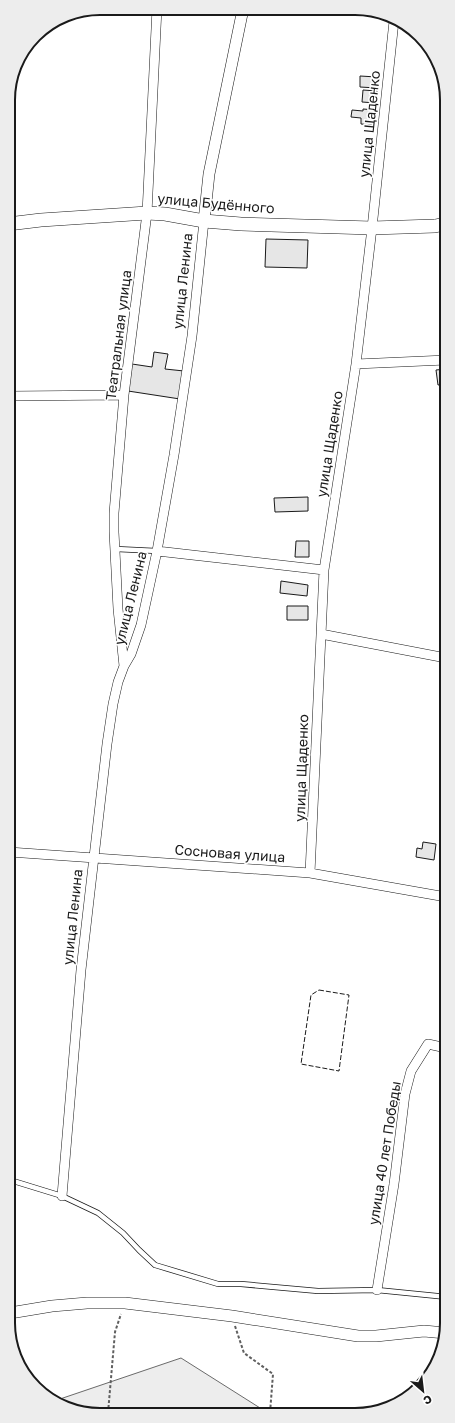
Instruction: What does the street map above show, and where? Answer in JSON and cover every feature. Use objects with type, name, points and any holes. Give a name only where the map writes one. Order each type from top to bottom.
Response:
[{"type":"main road","name":"улица Будённого","points":[[15,223],[147,213],[165,214],[204,221],[242,224],[372,228],[440,225]]},
{"type":"street","name":"Театральная улица","points":[[124,666],[118,609],[114,513],[124,395],[147,213],[157,15]]},
{"type":"street","name":"улица Ленина","points":[[62,1196],[81,970],[113,704],[124,666],[131,654],[141,625],[157,551],[174,455],[192,336],[209,174],[241,15]]},
{"type":"street","name":"улица Щаденко","points":[[310,873],[324,570],[356,364],[394,24]]},
{"type":"street","points":[[356,364],[440,360]]},
{"type":"street","points":[[15,396],[124,395]]},
{"type":"street","points":[[157,551],[324,570]]},
{"type":"street","points":[[321,634],[440,657]]},
{"type":"street","name":"Сосновая улица","points":[[15,852],[310,873],[440,896]]},
{"type":"street","name":"улица 40 лет Победы","points":[[377,1290],[394,1184],[405,1094],[411,1071],[428,1044],[440,1047]]},
{"type":"street","points":[[15,1312],[87,1302],[125,1303],[232,1316],[358,1336],[376,1336],[424,1331],[439,1332]]},
{"type":"lane","points":[[116,549],[157,551]]},
{"type":"lane","points":[[15,1182],[62,1196],[98,1213],[123,1233],[155,1265],[218,1284],[241,1284],[318,1291],[377,1290],[440,1296]]},
{"type":"path","points":[[108,1408],[115,1332],[125,1303]]},
{"type":"path","points":[[232,1316],[244,1353],[273,1374],[270,1408]]},
{"type":"shaded area","points":[[181,1358],[260,1408],[94,1408],[61,1399]]},
{"type":"building","points":[[360,76],[377,77],[377,88],[360,87]]},
{"type":"building","points":[[363,90],[377,91],[376,103],[362,102]]},
{"type":"building","points":[[363,109],[376,110],[375,125],[361,124],[361,118],[351,117],[352,110],[363,111]]},
{"type":"building","points":[[266,239],[308,240],[307,268],[265,267]]},
{"type":"building","points":[[154,352],[168,354],[165,369],[184,371],[180,399],[128,391],[132,364],[152,367]]},
{"type":"building","points":[[436,370],[440,370],[440,385],[438,385]]},
{"type":"building","points":[[308,497],[308,511],[275,512],[274,498]]},
{"type":"building","points":[[296,541],[309,541],[309,557],[295,557]]},
{"type":"building","points":[[281,581],[308,585],[307,596],[280,593]]},
{"type":"building","points":[[287,606],[308,606],[308,620],[287,620]]},
{"type":"building","points":[[423,842],[436,844],[434,860],[416,857],[417,848],[422,849]]},
{"type":"fence","points":[[319,990],[349,995],[339,1071],[301,1064],[311,995],[319,990]]}]
